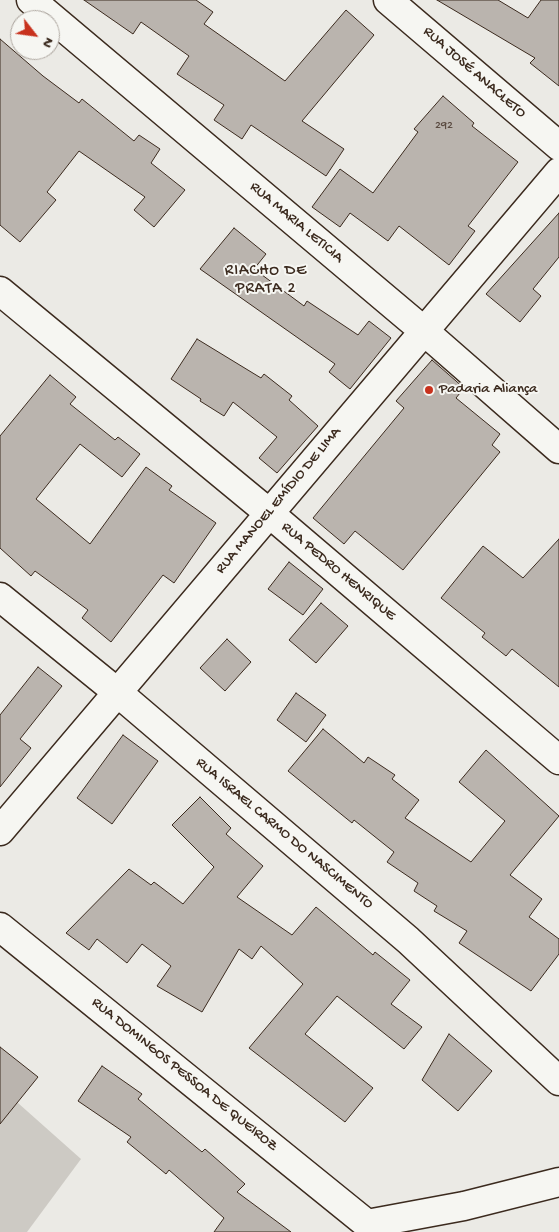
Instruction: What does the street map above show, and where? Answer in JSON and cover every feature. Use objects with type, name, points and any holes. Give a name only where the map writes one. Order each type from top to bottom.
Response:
[{"type":"street","name":"RUA MARIA LETICIA","points":[[31,0],[424,331],[559,449]]},
{"type":"street","name":"RUA JOSÉ ANACLETO","points":[[388,0],[559,146]]},
{"type":"street","name":"RUA MANOEL EMÍDIO DE LIMA","points":[[0,831],[559,172]]},
{"type":"street","name":"RUA PEDRO HENRIQUE","points":[[0,291],[269,514],[559,760]]},
{"type":"street","name":"RUA ISRAEL CARMO DO NASCIMENTO","points":[[0,597],[117,692],[408,940],[559,1081]]},
{"type":"street","name":"RUA DOMINGOS PESSOA DE QUEIROZ","points":[[0,927],[367,1224],[464,1206],[559,1182]]},
{"type":"shaded area","points":[[0,1087],[81,1159],[27,1232],[0,1232]]},
{"type":"building","points":[[84,0],[196,0],[213,12],[204,24],[285,81],[346,10],[374,35],[302,121],[344,149],[326,176],[251,125],[242,139],[214,120],[224,105],[177,74],[189,56],[141,22],[133,34]]},
{"type":"building","points":[[437,0],[498,0],[528,18],[541,0],[559,0],[559,86],[530,63],[535,58]]},
{"type":"building","points":[[0,39],[10,48],[10,60],[24,60],[79,103],[82,99],[134,141],[139,135],[160,149],[151,163],[185,190],[154,227],[134,210],[145,197],[79,151],[47,192],[56,200],[20,242],[0,225]]},
{"type":"building","points":[[443,96],[474,123],[472,126],[518,162],[468,226],[475,231],[449,265],[399,226],[388,241],[350,213],[340,227],[312,207],[340,169],[373,193],[418,132],[414,129]]},
{"type":"building","points":[[559,213],[559,257],[533,289],[541,296],[520,322],[486,294]]},
{"type":"building","points":[[234,228],[266,254],[254,269],[304,306],[307,301],[358,335],[369,321],[391,338],[350,389],[329,372],[335,364],[200,269]]},
{"type":"building","points":[[197,339],[261,378],[264,374],[292,396],[289,400],[318,426],[277,473],[259,458],[277,437],[233,402],[224,416],[171,379]]},
{"type":"building","points":[[432,360],[464,388],[456,398],[500,434],[492,445],[500,452],[403,570],[355,531],[344,544],[313,518],[404,408],[396,401]]},
{"type":"building","points":[[50,375],[76,397],[70,404],[115,440],[118,437],[140,454],[122,477],[80,444],[36,499],[90,544],[146,467],[172,486],[169,490],[216,523],[174,583],[163,575],[111,642],[82,618],[88,610],[35,571],[31,576],[0,548],[0,436]]},
{"type":"building","points":[[559,539],[559,687],[512,649],[506,656],[482,637],[485,633],[441,598],[483,546],[523,578]]},
{"type":"building","points":[[289,562],[323,589],[303,615],[268,589]]},
{"type":"building","points":[[321,603],[348,626],[316,663],[289,640]]},
{"type":"building","points":[[227,639],[251,662],[225,691],[200,668]]},
{"type":"building","points":[[38,667],[62,686],[20,739],[31,748],[0,787],[0,715]]},
{"type":"building","points":[[296,693],[326,715],[306,742],[277,720]]},
{"type":"building","points":[[323,729],[364,763],[368,757],[395,775],[392,779],[419,800],[405,818],[471,862],[505,821],[459,782],[486,750],[559,816],[510,875],[542,899],[529,917],[559,939],[559,954],[531,991],[459,943],[467,931],[434,911],[437,906],[414,891],[418,883],[387,862],[394,852],[354,820],[352,823],[288,771]]},
{"type":"building","points":[[123,735],[158,761],[112,824],[77,798]]},
{"type":"building","points":[[200,797],[231,828],[226,834],[263,866],[237,897],[292,935],[316,907],[373,955],[375,952],[410,980],[391,1004],[422,1027],[404,1049],[337,996],[305,1034],[373,1088],[345,1122],[249,1048],[303,984],[261,946],[252,959],[239,949],[202,1012],[157,986],[171,966],[142,944],[127,963],[97,939],[89,950],[66,933],[129,869],[151,885],[154,882],[183,904],[214,867],[172,825]]},
{"type":"building","points":[[449,1034],[492,1071],[458,1111],[422,1080]]},
{"type":"building","points":[[0,1047],[38,1077],[0,1124]]},
{"type":"building","points":[[102,1066],[142,1094],[138,1099],[202,1152],[205,1149],[245,1184],[237,1192],[291,1232],[214,1232],[224,1218],[169,1170],[166,1174],[127,1142],[131,1137],[78,1101]]},
{"type":"place","name":"Padaria Aliança","points":[[429,390]]},
{"type":"district","name":"RIACHO DE PRATA 2","points":[[266,281]]}]
